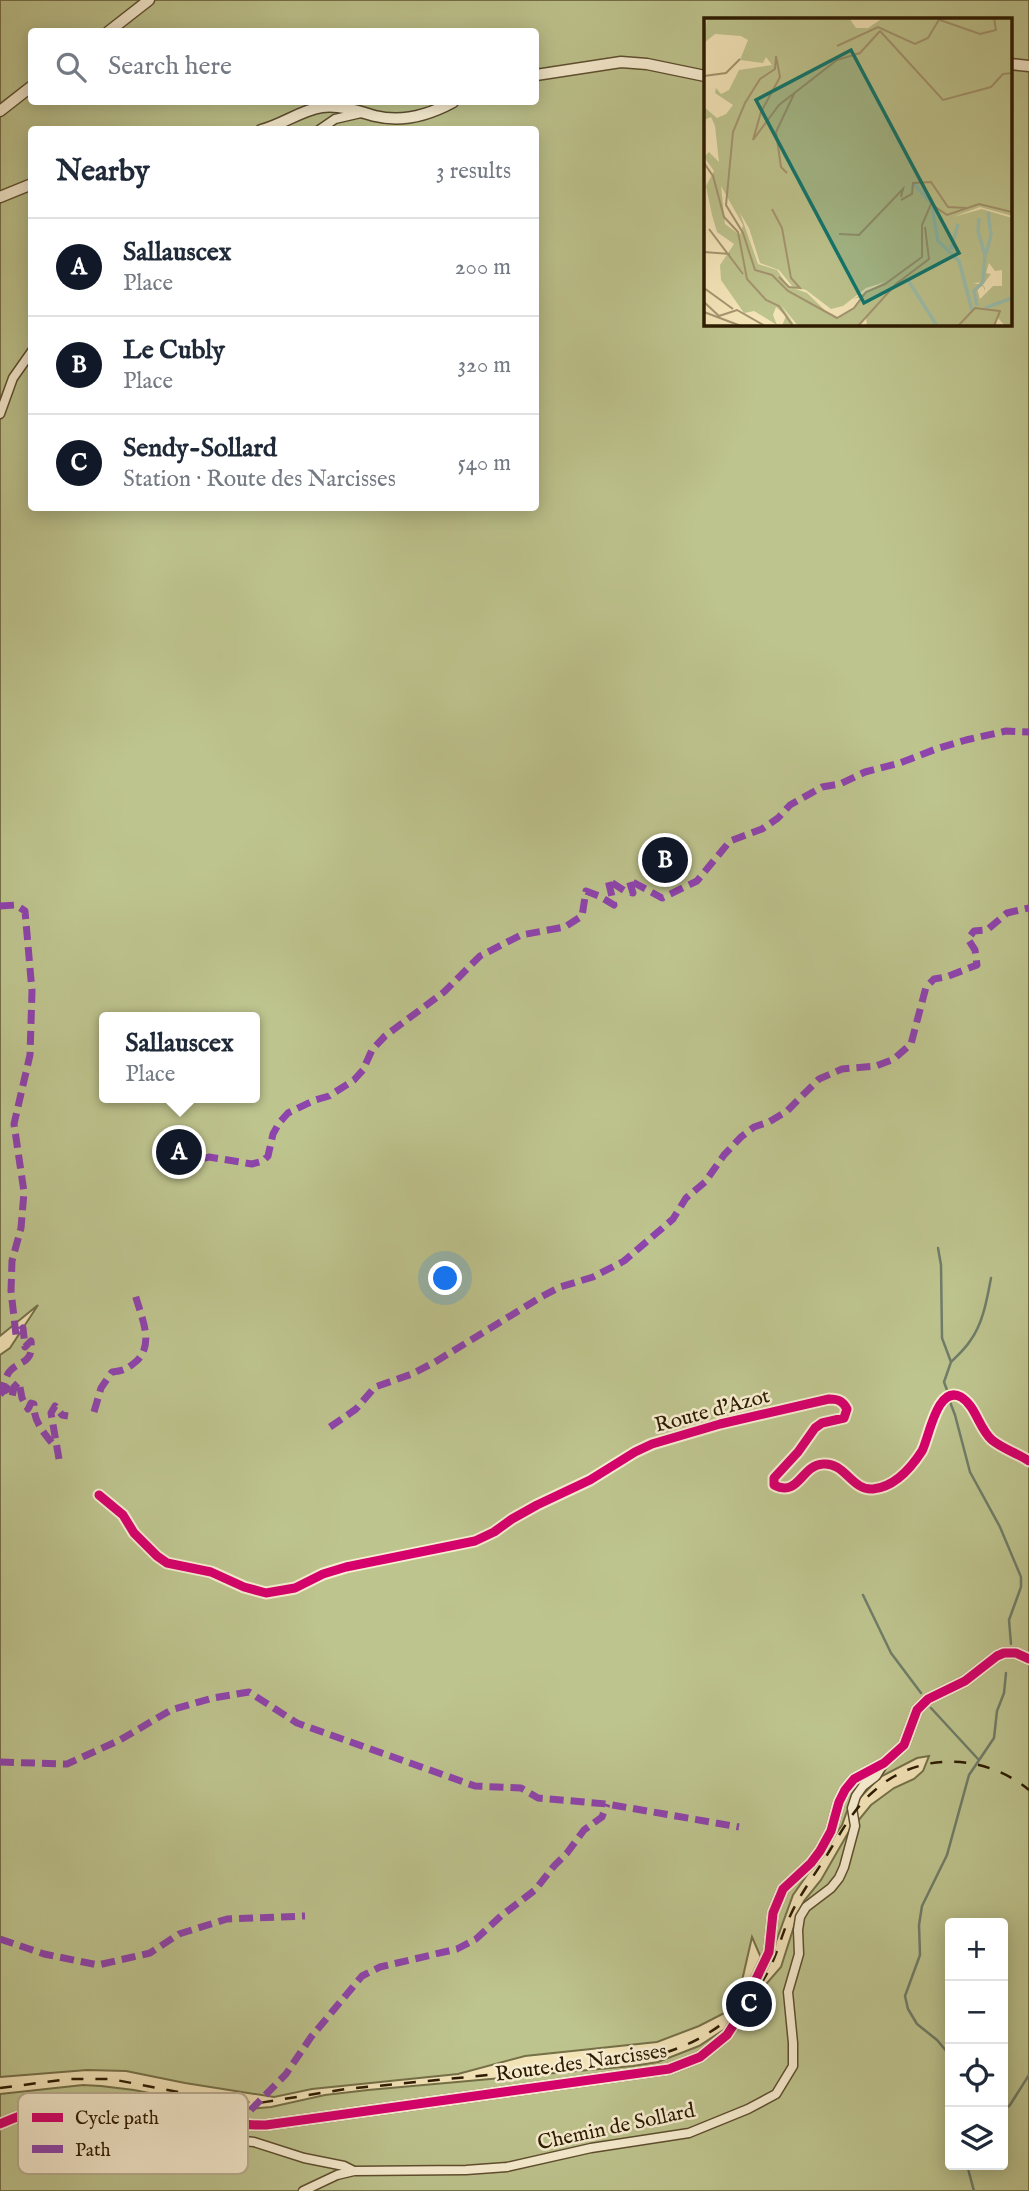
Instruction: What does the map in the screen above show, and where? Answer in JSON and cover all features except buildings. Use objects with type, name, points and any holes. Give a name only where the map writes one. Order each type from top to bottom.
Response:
[{"type":"street","points":[[113,28],[149,0]]},
{"type":"street","points":[[539,74],[621,62],[647,64],[704,76]]},
{"type":"street","points":[[0,111],[28,89]]},
{"type":"street","points":[[272,126],[322,107],[341,107],[385,118],[408,118],[428,114],[447,105]]},
{"type":"street","points":[[324,126],[335,119],[363,112]]},
{"type":"street","points":[[0,197],[28,186]]},
{"type":"street","points":[[0,414],[13,379],[28,357]]},
{"type":"street","name":"Route d'Azot","points":[[99,1495],[123,1515],[134,1533],[167,1563],[211,1572],[244,1587],[266,1593],[295,1588],[323,1574],[346,1567],[475,1541],[652,1444],[720,1424],[829,1399],[845,1404],[847,1409],[844,1418],[816,1427],[774,1478],[774,1485],[787,1489],[811,1468],[825,1463],[841,1469],[863,1488],[871,1489],[891,1483],[909,1468],[922,1450],[934,1415],[942,1401],[953,1395],[965,1400],[993,1440],[1029,1461]]},
{"type":"street","name":"Route des Narcisses","points":[[248,2125],[293,2122],[668,2069],[700,2057],[727,2035],[736,2021],[769,1952],[773,1913],[783,1889],[820,1851],[831,1831],[839,1802],[854,1779],[884,1763],[904,1745],[917,1710],[928,1699],[965,1681],[996,1656],[1016,1653],[1029,1659]]},
{"type":"street","name":"Chemin de Sollard","points":[[303,2191],[337,2175],[354,2171],[507,2167],[591,2148],[689,2133],[748,2109],[776,2094],[793,2066],[788,1992],[799,1954],[800,1917],[814,1899],[831,1888],[839,1878],[855,1826],[852,1808],[856,1796],[863,1786],[876,1776],[884,1763]]},
{"type":"street","name":"Route des Narcisses","points":[[0,2124],[18,2116]]},
{"type":"street","points":[[248,2141],[304,2158],[344,2166],[354,2171]]},
{"type":"green space","points":[[0,0],[1029,0],[1029,2191],[0,2191],[0,2128],[3,2118],[0,2117],[0,2094],[83,2085],[149,2093],[18,2093],[18,2174],[248,2174],[248,2109],[368,2090],[633,2066],[658,2062],[699,2046],[725,2029],[781,1967],[804,1901],[821,1880],[848,1833],[871,1805],[923,1771],[929,1756],[917,1758],[880,1777],[847,1811],[842,1825],[793,1895],[766,1969],[752,1937],[736,2007],[699,2026],[657,2042],[525,2056],[458,2074],[312,2089],[274,2097],[126,2071],[87,2070],[0,2077],[0,1355],[10,1348],[38,1305],[0,1336]]},
{"type":"waterway","points":[[938,1248],[941,1265],[942,1338],[951,1362],[944,1382],[947,1390]]},
{"type":"waterway","points":[[951,1362],[966,1347],[978,1327],[991,1278]]},
{"type":"waterway","points":[[950,1402],[970,1472],[1000,1527],[1021,1577],[1021,1587],[1009,1620],[1011,1644]]},
{"type":"waterway","points":[[863,1595],[891,1653],[921,1693]]},
{"type":"waterway","points":[[945,2049],[917,2024],[908,2009],[905,1996],[920,1955],[919,1925],[922,1906],[947,1855],[969,1775],[994,1738],[1006,1673]]},
{"type":"waterway","points":[[931,1708],[978,1759]]},
{"type":"waterway","points":[[1008,2107],[1029,2075]]},
{"type":"waterway","points":[[968,2170],[974,2191]]},
{"type":"railway","points":[[248,2102],[259,2103],[346,2089],[630,2061],[684,2046],[716,2028],[756,1990],[772,1963],[795,1906],[843,1829],[867,1798],[891,1778],[931,1763],[951,1762],[992,1769],[1029,1790]]},
{"type":"railway","points":[[0,2088],[69,2079],[111,2079],[183,2093]]},
{"type":"marked path","points":[[184,1164],[209,1157],[252,1164],[263,1161],[268,1156],[273,1134],[288,1113],[329,1096],[354,1080],[363,1070],[372,1050],[385,1036],[444,992],[480,956],[521,935],[565,927],[582,916],[586,891],[614,905],[608,880],[633,893],[629,880],[662,898],[697,881],[730,841],[762,829],[790,805],[822,787],[840,784],[865,772],[966,740],[1006,731],[1029,732]]},
{"type":"marked path","points":[[0,906],[16,905],[25,911],[32,991],[30,1055],[14,1124],[24,1192],[21,1228],[12,1261],[11,1291],[16,1335],[23,1328],[25,1347],[31,1341],[31,1349],[28,1358],[9,1372],[0,1395]]},
{"type":"marked path","points":[[330,1427],[356,1409],[375,1387],[412,1374],[435,1362],[560,1287],[593,1277],[624,1261],[673,1219],[686,1198],[705,1182],[724,1155],[754,1127],[787,1111],[819,1079],[842,1069],[876,1066],[894,1059],[911,1044],[926,987],[934,979],[977,965],[975,950],[968,939],[974,931],[987,930],[1007,913],[1029,908]]},
{"type":"marked path","points":[[94,1412],[101,1388],[112,1372],[130,1366],[144,1349],[145,1331],[135,1294]]},
{"type":"marked path","points":[[0,1394],[7,1388],[12,1397],[14,1387],[19,1382],[22,1398],[28,1409],[31,1403],[34,1404],[38,1422],[56,1448]]},
{"type":"marked path","points":[[59,1459],[51,1413],[55,1406],[62,1415],[68,1416]]},
{"type":"marked path","points":[[0,1762],[67,1764],[120,1740],[171,1710],[213,1698],[249,1692],[297,1723],[475,1786],[521,1788],[538,1798],[607,1804],[739,1827]]},
{"type":"marked path","points":[[248,2113],[286,2074],[311,2037],[362,1976],[380,1967],[457,1949],[476,1939],[535,1890],[584,1830],[602,1817],[607,1804]]},
{"type":"marked path","points":[[0,1939],[44,1954],[98,1965],[150,1953],[179,1934],[227,1919],[305,1916]]},
{"type":"cycle path","points":[[99,1495],[123,1515],[134,1533],[167,1563],[211,1572],[244,1587],[266,1593],[295,1588],[323,1574],[346,1567],[475,1541],[652,1444],[720,1424],[829,1399],[844,1404],[847,1409],[844,1418],[822,1423],[815,1428],[774,1478],[774,1485],[789,1487],[810,1470],[823,1464],[837,1467],[859,1486],[873,1489],[888,1485],[902,1476],[918,1457],[940,1405],[953,1395],[966,1401],[992,1440],[1029,1461]]},
{"type":"cycle path","points":[[248,2124],[266,2125],[669,2069],[700,2057],[727,2035],[736,2021],[769,1952],[773,1913],[783,1889],[820,1851],[831,1831],[839,1802],[854,1779],[884,1763],[904,1745],[917,1710],[928,1699],[965,1681],[1004,1653],[1016,1653],[1029,1659]]},
{"type":"cycle path","points":[[0,2124],[18,2117]]},
{"type":"place","name":"Le Cubly","points":[[665,860]]},
{"type":"place","name":"Sallauscex","points":[[179,1152]]},
{"type":"place","name":"Sendy-Sollard","points":[[749,2004]]}]
